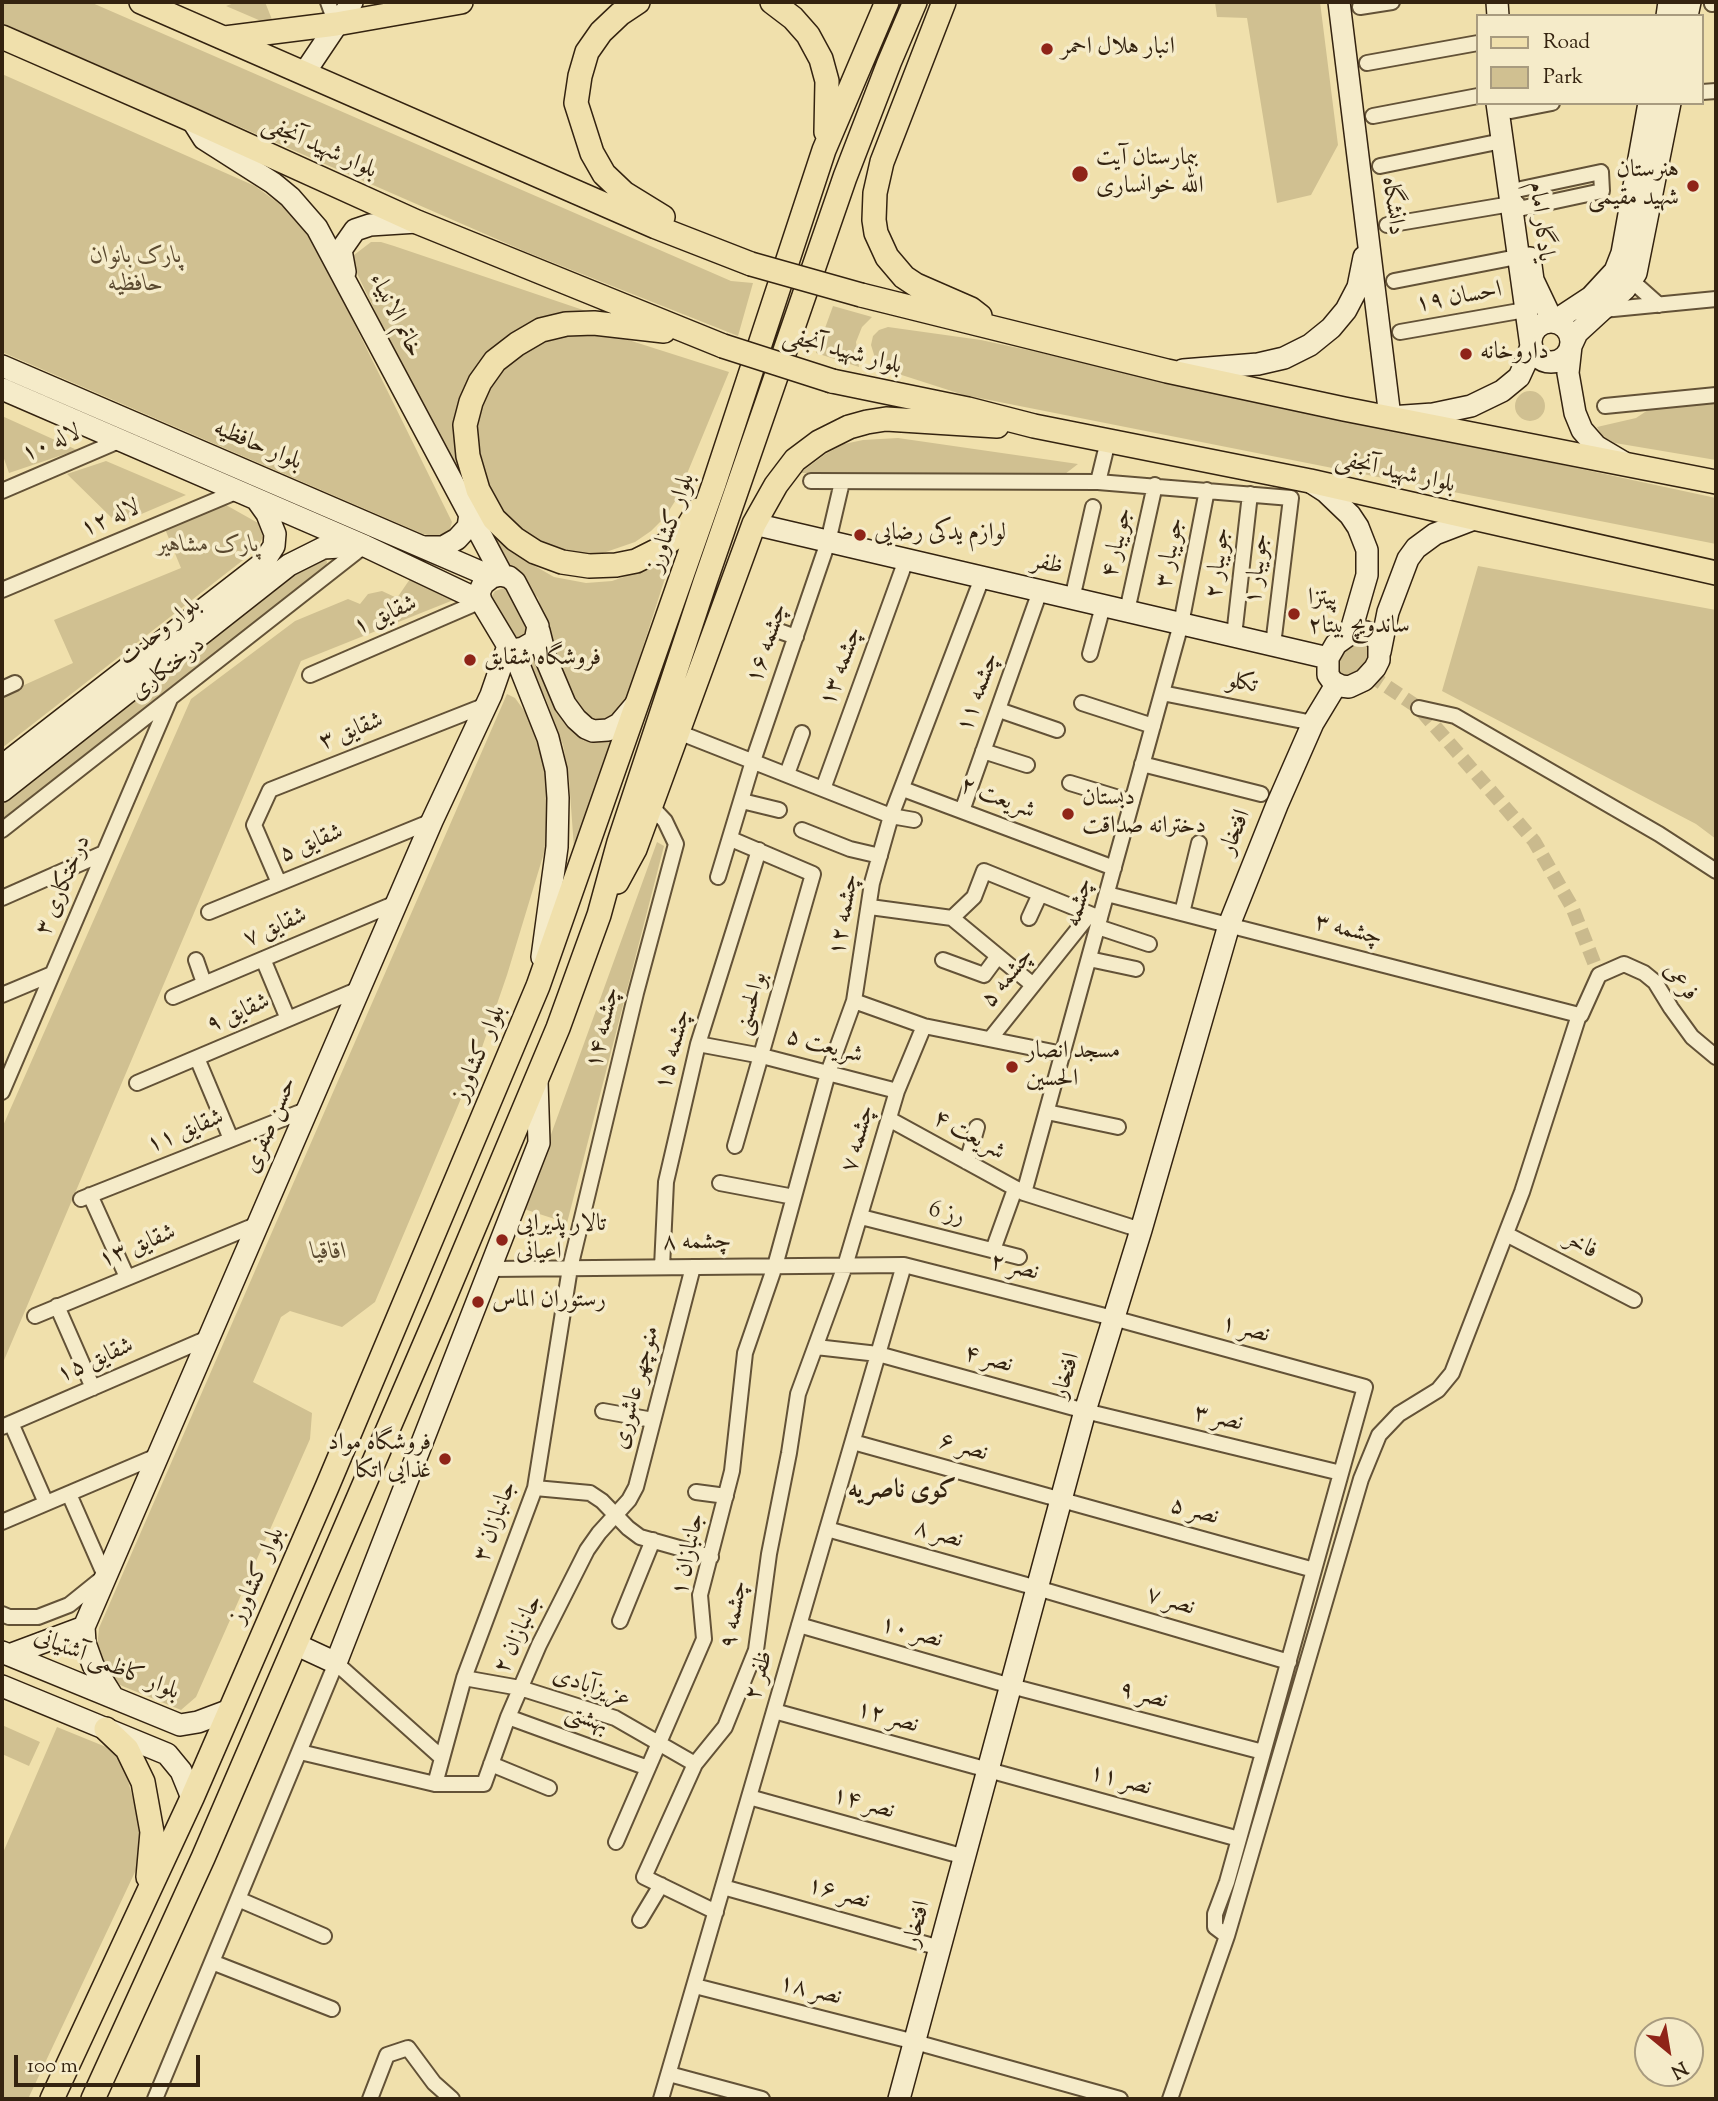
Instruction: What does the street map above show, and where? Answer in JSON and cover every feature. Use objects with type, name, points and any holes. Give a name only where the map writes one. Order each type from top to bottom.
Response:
[{"type":"main road","points":[[141,2],[643,222],[751,264],[861,295],[1167,370],[1716,482]]},
{"type":"main road","points":[[224,38],[332,13],[461,2]]},
{"type":"main road","points":[[638,2],[601,32],[587,52],[576,103],[583,129],[604,174],[624,193],[714,248]]},
{"type":"main road","points":[[772,2],[793,18],[808,35],[821,59],[827,81],[828,102],[824,150]]},
{"type":"main road","name":"بلوار کشاورز","points":[[52,2099],[192,1798],[327,1487],[538,986],[714,484],[824,150],[887,2]]},
{"type":"main road","name":"بلوار کشاورز","points":[[93,2099],[203,1858],[537,1081],[599,915],[619,842],[671,686],[841,190],[889,62],[915,2]]},
{"type":"main road","points":[[944,2],[882,162],[875,193],[876,233],[887,257],[904,277],[971,309],[997,329]]},
{"type":"main road","name":"بلوار شهید آنجفی","points":[[2,37],[417,222],[723,346],[832,381],[968,409],[1034,426],[1310,481],[1716,573]]},
{"type":"main road","points":[[690,333],[594,323],[566,324],[541,330],[528,337],[495,361],[480,382],[471,402],[466,425],[468,456],[478,490],[495,519],[515,539],[536,552],[562,562],[589,566],[636,561],[658,550],[687,528],[714,484]]},
{"type":"main road","points":[[599,915],[635,849],[754,524],[776,485],[795,460],[819,442],[849,427],[886,419],[981,427],[1034,426]]},
{"type":"main road","points":[[106,1729],[127,1749],[136,1764],[149,1807],[152,1848],[143,1903]]},
{"type":"street","points":[[305,72],[332,13],[352,2]]},
{"type":"street","name":"دانشگاه","points":[[1339,2],[1377,230],[1390,417]]},
{"type":"street","points":[[1360,7],[1392,2]]},
{"type":"street","points":[[1367,63],[1476,43]]},
{"type":"street","points":[[1373,116],[1476,96]]},
{"type":"street","points":[[1390,417],[1433,414],[1471,406],[1502,391],[1518,377],[1531,346],[1535,328],[1553,321],[1591,297],[1615,271],[1622,253],[1650,105]]},
{"type":"street","points":[[1531,346],[1536,357],[1548,362],[1559,360],[1568,352],[1577,333],[1632,281],[1643,247],[1670,105]]},
{"type":"street","name":"یادگار امام","points":[[1506,106],[1502,141],[1519,201],[1517,257],[1531,346]]},
{"type":"street","name":"یادگار امام","points":[[1506,106],[1533,280],[1553,321]]},
{"type":"street","name":"خاتم الانبیاء","points":[[192,120],[204,139],[274,183],[317,228],[347,281],[405,397],[470,514],[497,576]]},
{"type":"street","points":[[1380,166],[1502,141]]},
{"type":"street","points":[[1167,370],[1258,364],[1284,358],[1310,345],[1331,328],[1346,310],[1358,286],[1377,230],[1519,201],[1602,191],[1601,172],[1519,201]]},
{"type":"street","points":[[347,281],[341,250],[355,230],[370,225],[417,222]]},
{"type":"street","points":[[1394,281],[1517,257]]},
{"type":"street","points":[[1632,281],[1658,304]]},
{"type":"street","points":[[1602,310],[1716,299]]},
{"type":"street","name":"احسان ۱۹","points":[[1400,332],[1525,310]]},
{"type":"street","points":[[1553,321],[1569,333],[1568,373],[1575,413],[1582,430],[1596,446],[1628,465]]},
{"type":"street","name":"بلوار حافظیه","points":[[2,366],[497,576]]},
{"type":"street","name":"بلوار حافظیه","points":[[4,391],[365,546],[481,601]]},
{"type":"street","points":[[1605,406],[1716,395]]},
{"type":"street","name":"لاله ۱۰","points":[[2,491],[121,440]]},
{"type":"street","points":[[1098,482],[1108,441]]},
{"type":"street","points":[[811,481],[1098,482],[1250,494]]},
{"type":"street","points":[[1310,481],[1350,515],[1367,550],[1367,575],[1350,634]]},
{"type":"street","name":"چشمه ۱۶","points":[[718,877],[753,761],[828,542],[842,482]]},
{"type":"street","name":"جویبار ۴","points":[[1127,611],[1155,485]]},
{"type":"street","name":"جویبار ۳","points":[[1181,624],[1207,490]]},
{"type":"street","name":"جویبار ۱","points":[[1250,494],[1291,498],[1273,645]]},
{"type":"street","name":"جویبار ۲","points":[[1234,636],[1250,494]]},
{"type":"street","name":"لاله ۱۲","points":[[2,590],[248,496]]},
{"type":"street","name":"بلوار وحدت","points":[[2,766],[262,563],[274,546],[275,534],[267,514],[248,496]]},
{"type":"street","points":[[1072,599],[1093,507]]},
{"type":"street","points":[[424,547],[443,547],[457,540],[468,527],[470,514]]},
{"type":"street","points":[[1380,652],[1379,643],[1374,636],[1366,632],[1350,634],[1336,644],[1328,658],[1328,675],[1336,684],[1349,687],[1364,680],[1376,668],[1380,652],[1388,612],[1408,559],[1416,548],[1435,534],[1474,519]]},
{"type":"street","name":"ظفر","points":[[754,524],[1328,658]]},
{"type":"street","name":"بلوار وحدت","points":[[2,791],[289,565],[323,548],[365,546]]},
{"type":"street","name":"درختکاری","points":[[2,830],[365,546]]},
{"type":"street","name":"چشمه ۱۳","points":[[823,789],[906,560]]},
{"type":"street","points":[[538,986],[557,847],[558,799],[553,755],[536,704],[510,648],[481,601],[481,587],[497,576],[515,582],[536,621],[546,659],[565,704],[586,728],[593,731],[608,730],[626,717],[639,700]]},
{"type":"street","name":"چشمه ۱۲","points":[[775,1266],[828,1073],[854,1001],[872,883],[891,816],[982,578]]},
{"type":"street","name":"چشمه ۱۱","points":[[962,811],[1040,591]]},
{"type":"street","name":"شقایق ۱","points":[[310,675],[481,601]]},
{"type":"street","points":[[1090,654],[1103,606]]},
{"type":"street","name":"چشمه","points":[[993,1250],[1020,1191],[1047,1112],[1089,959],[1096,920],[1107,894],[1181,624]]},
{"type":"street","points":[[510,648],[523,649],[531,644],[539,631]]},
{"type":"street","points":[[779,631],[796,636]]},
{"type":"street","name":"حسن صفری","points":[[84,1627],[396,903],[510,648]]},
{"type":"street","name":"افتخار","points":[[899,2099],[1085,1412],[1229,925],[1313,723],[1336,684]]},
{"type":"street","points":[[488,700],[502,691],[516,691],[536,704]]},
{"type":"street","name":"تکلو","points":[[1162,693],[1313,723]]},
{"type":"street","name":"درختکاری ۳","points":[[2,1092],[171,697]]},
{"type":"street","name":"شقایق ۳","points":[[279,883],[254,825],[270,790],[488,700]]},
{"type":"street","points":[[1082,703],[1153,726]]},
{"type":"street","points":[[1419,708],[1455,716],[1659,834],[1716,871]]},
{"type":"street","points":[[999,710],[1057,730]]},
{"type":"street","points":[[678,732],[891,816],[914,820]]},
{"type":"street","points":[[787,775],[802,733]]},
{"type":"street","points":[[983,751],[1027,765]]},
{"type":"street","points":[[1142,764],[1261,794]]},
{"type":"street","points":[[1070,783],[1132,802]]},
{"type":"street","name":"شریعت ۲","points":[[902,789],[1114,868]]},
{"type":"street","points":[[742,801],[779,810]]},
{"type":"street","name":"چشمه ۱۴","points":[[570,1268],[636,992],[676,844],[665,821],[651,806]]},
{"type":"street","name":"شقایق ۵","points":[[209,912],[432,821]]},
{"type":"street","points":[[802,830],[850,849],[880,856]]},
{"type":"street","points":[[731,839],[759,850]]},
{"type":"street","points":[[1182,913],[1199,843]]},
{"type":"street","name":"بوالحسنی","points":[[734,1146],[813,874],[759,850]]},
{"type":"street","name":"چشمه ۱۵","points":[[662,1267],[666,1182],[698,1044],[759,850]]},
{"type":"street","points":[[2,898],[104,853]]},
{"type":"street","points":[[952,918],[974,897],[984,872],[1040,894],[1149,944]]},
{"type":"street","points":[[1029,918],[1040,894]]},
{"type":"street","name":"چشمه ۳","points":[[1107,894],[1579,1015]]},
{"type":"street","name":"شقایق ۷","points":[[173,997],[396,903]]},
{"type":"street","points":[[870,907],[952,918],[1033,985]]},
{"type":"street","name":"چشمه ۵","points":[[990,1039],[1033,985],[1096,920]]},
{"type":"street","points":[[943,960],[984,975],[998,956]]},
{"type":"street","points":[[263,959],[288,1019]]},
{"type":"street","points":[[1089,959],[1136,970]]},
{"type":"street","points":[[196,960],[204,983]]},
{"type":"street","name":"فرعی","points":[[1579,1015],[1599,975],[1624,964],[1644,973],[1655,982],[1692,1037],[1716,1057]]},
{"type":"street","points":[[2,995],[52,974]]},
{"type":"street","name":"شقایق ۹","points":[[137,1083],[359,989]]},
{"type":"street","points":[[854,1001],[924,1026],[1063,1054]]},
{"type":"street","points":[[1170,2099],[1227,1936],[1361,1479],[1379,1435],[1399,1414],[1438,1390],[1452,1373],[1506,1234],[1579,1015]]},
{"type":"street","name":"چشمه ۷","points":[[845,1266],[897,1091],[924,1026]]},
{"type":"street","name":"شریعت ۵","points":[[698,1044],[762,1056],[897,1091]]},
{"type":"street","points":[[2,1057],[20,1049]]},
{"type":"street","points":[[197,1058],[231,1139]]},
{"type":"street","points":[[155,2099],[336,1663],[539,1143],[537,1081]]},
{"type":"street","name":"شقایق ۱۱","points":[[127,1278],[85,1197],[307,1109]]},
{"type":"street","points":[[1047,1112],[1118,1127]]},
{"type":"street","name":"شریعت ۴","points":[[889,1119],[1020,1191],[1141,1230]]},
{"type":"street","points":[[967,1162],[977,1127]]},
{"type":"street","points":[[720,1183],[794,1197]]},
{"type":"street","name":"رز 6","points":[[861,1217],[1019,1257]]},
{"type":"street","name":"شقایق ۱۳","points":[[35,1315],[258,1223]]},
{"type":"street","name":"فاخر","points":[[1506,1234],[1634,1300]]},
{"type":"street","name":"چشمه ۸","points":[[491,1269],[904,1265]]},
{"type":"street","name":"نصر ۲","points":[[904,1265],[1113,1318]]},
{"type":"street","name":"ظفر ۲","points":[[662,2099],[904,1265]]},
{"type":"street","name":"جانبازان ۱","points":[[616,1842],[704,1639],[700,1595],[732,1471],[745,1353],[775,1266]]},
{"type":"street","name":"چشمه ۹","points":[[661,1885],[644,1877],[695,1764],[724,1727],[756,1650],[769,1554],[798,1394],[845,1266]]},
{"type":"street","name":"منوچهر عاشوری","points":[[615,1514],[629,1500],[636,1487],[693,1267]]},
{"type":"street","name":"جانبازان ۳","points":[[435,1784],[464,1678],[535,1488],[570,1268]]},
{"type":"street","points":[[57,1306],[93,1388]]},
{"type":"street","name":"نصر ۱","points":[[1113,1318],[1364,1387],[1341,1473]]},
{"type":"street","name":"شقایق ۱۵","points":[[6,1425],[208,1338]]},
{"type":"street","name":"نصر ۴","points":[[816,1347],[878,1354],[1085,1412]]},
{"type":"street","points":[[603,1411],[653,1420]]},
{"type":"street","name":"نصر ۳","points":[[1085,1412],[1341,1473]]},
{"type":"street","points":[[6,1425],[46,1503]]},
{"type":"street","name":"نصر ۶","points":[[853,1442],[1061,1500]]},
{"type":"street","points":[[2,1522],[157,1456]]},
{"type":"street","points":[[1227,1936],[1214,1927],[1215,1914],[1240,1839],[1341,1473]]},
{"type":"street","points":[[535,1488],[590,1493],[602,1500],[640,1537],[711,1557]]},
{"type":"street","points":[[696,1492],[726,1496]]},
{"type":"street","points":[[2,1614],[9,1617],[38,1617],[69,1605],[105,1576],[69,1494]]},
{"type":"street","name":"نصر ۵","points":[[1061,1500],[1314,1570]]},
{"type":"street","name":"جانبازان ۲","points":[[435,1784],[484,1784],[508,1717],[539,1645],[587,1550],[615,1514]]},
{"type":"street","name":"نصر ۸","points":[[827,1529],[1037,1588]]},
{"type":"street","points":[[620,1621],[653,1540]]},
{"type":"street","name":"نصر ۷","points":[[1037,1588],[1289,1662]]},
{"type":"street","name":"نصر ۱۰","points":[[799,1625],[1011,1686]]},
{"type":"street","points":[[6,1653],[84,1627],[85,1643],[93,1665],[113,1697]]},
{"type":"street","points":[[295,1644],[336,1663],[441,1758]]},
{"type":"street","name":"بلوار کاظمی آشتیانی","points":[[6,1653],[180,1725],[198,1722],[230,1710]]},
{"type":"street","name":"عزیزآبادی","points":[[464,1678],[520,1688],[615,1718],[695,1764]]},
{"type":"street","points":[[2,1686],[167,1754],[181,1771],[192,1798]]},
{"type":"street","name":"نصر ۹","points":[[1011,1686],[1263,1752]]},
{"type":"street","name":"نصر ۱۲","points":[[774,1711],[988,1770]]},
{"type":"street","name":"بهشتی","points":[[508,1717],[648,1768]]},
{"type":"street","points":[[167,1754],[180,1725]]},
{"type":"street","points":[[300,1752],[435,1784]]},
{"type":"street","points":[[491,1764],[549,1788]]},
{"type":"street","name":"نصر ۱۱","points":[[988,1770],[1240,1839]]},
{"type":"street","name":"نصر ۱۴","points":[[749,1797],[965,1857]]},
{"type":"street","points":[[640,1920],[661,1885],[716,1912]]},
{"type":"street","name":"نصر ۱۶","points":[[723,1887],[940,1948]]},
{"type":"street","points":[[238,1899],[324,1936]]},
{"type":"street","points":[[212,1962],[332,2009]]},
{"type":"street","name":"نصر ۱۸","points":[[695,1986],[915,2042],[1120,2099]]},
{"type":"street","points":[[370,2099],[387,2055],[408,2048],[434,2083],[452,2099]]},
{"type":"street","points":[[669,2074],[762,2099]]},
{"type":"green space","points":[[2,2],[90,2],[731,281],[753,283],[738,336],[524,251],[2,23]]},
{"type":"green space","points":[[237,2],[265,2],[275,27],[226,6]]},
{"type":"green space","points":[[1215,2],[1320,2],[1338,145],[1311,195],[1277,203],[1247,18],[1217,17]]},
{"type":"green space","name":"پارک بانوان حافظیه","points":[[2,74],[255,186],[281,205],[301,225],[319,252],[452,522],[450,529],[442,535],[423,534],[2,352]]},
{"type":"green space","points":[[371,242],[394,246],[589,312],[475,370],[462,392],[458,412],[479,508],[505,547],[528,562],[554,577],[586,583],[612,581],[641,571],[675,547],[626,700],[607,723],[584,719],[563,686],[538,598],[505,560],[411,387],[354,267],[354,255]]},
{"type":"green space","points":[[833,306],[872,317],[862,327],[856,342],[859,367],[816,353]]},
{"type":"green space","points":[[888,327],[981,340],[1716,498],[1716,544],[964,395],[883,369],[876,361],[871,345],[873,336]]},
{"type":"green space","points":[[588,332],[619,337],[729,372],[677,498],[665,517],[635,542],[603,553],[590,554],[558,551],[540,544],[509,520],[486,488],[474,436],[478,411],[487,389],[499,371],[537,343],[563,334]]},
{"type":"green space","points":[[1530,391],[1536,392],[1544,400],[1544,412],[1536,420],[1530,421],[1524,420],[1516,412],[1515,406],[1516,400],[1524,392]]},
{"type":"green space","points":[[1716,403],[1716,460],[1615,443],[1602,436],[1597,427],[1636,418],[1648,410]]},
{"type":"green space","points":[[2,416],[77,450],[9,473],[2,453]]},
{"type":"green space","points":[[898,438],[1078,464],[1065,474],[800,473],[844,444]]},
{"type":"green space","points":[[106,461],[186,495],[118,524],[67,474]]},
{"type":"green space","name":"پارک مشاهیر","points":[[226,505],[258,523],[263,537],[256,550],[2,748],[2,695],[73,663],[54,620],[181,568],[165,529]]},
{"type":"green space","points":[[326,556],[327,563],[323,570],[2,823],[2,798],[297,567]]},
{"type":"green space","points":[[1478,566],[1716,610],[1716,839],[1696,824],[1442,691]]},
{"type":"green space","points":[[410,579],[456,599],[301,661],[2,1365],[2,1128],[191,699],[295,621],[348,599],[360,604],[368,594],[382,591],[397,598]]},
{"type":"green space","points":[[504,588],[508,590],[528,626],[523,635],[517,638],[513,637],[490,599],[495,591]]},
{"type":"green space","points":[[1359,642],[1369,647],[1367,663],[1358,672],[1343,676],[1337,671],[1340,656],[1348,646]]},
{"type":"green space","points":[[536,650],[547,688],[556,709],[568,726],[580,737],[590,741],[603,742],[619,736],[575,862],[569,779],[563,745],[545,697],[525,662]]},
{"type":"green space","name":"اقاقیا","points":[[507,694],[515,698],[528,716],[551,785],[547,843],[507,975],[479,1056],[375,1302],[342,1327],[290,1311],[281,1317],[253,1382],[312,1413],[310,1439],[196,1697],[181,1710],[120,1685],[113,1678],[97,1648],[99,1628]]},
{"type":"green space","points":[[657,842],[664,846],[567,1223],[524,1209]]},
{"type":"green space","points":[[2,1725],[40,1742],[29,1766],[2,1754]]},
{"type":"green space","points":[[57,1727],[116,1751],[124,1767],[134,1802],[143,1855],[28,2099],[2,2099],[2,1855]]},
{"type":"tunnel","points":[[1370,675],[1419,708],[1534,841],[1572,907],[1599,975]]},
{"type":"place","name":"انبار هلال احمر","points":[[1047,49]]},
{"type":"place","name":"بیمارستان آیت الله خوانساری","points":[[1080,174]]},
{"type":"place","name":"هنرستان شهید مقیمی","points":[[1693,186]]},
{"type":"place","name":"داروخانه","points":[[1466,354]]},
{"type":"place","name":"لوازم یدکی رضایی","points":[[860,535]]},
{"type":"place","name":"پیتزا ساندویچ بیتا۲","points":[[1294,614]]},
{"type":"place","name":"فروشگاه شقایق","points":[[470,660]]},
{"type":"place","name":"دبستان دخترانه صداقت","points":[[1068,814]]},
{"type":"place","name":"مسجد انصار الحسین","points":[[1012,1067]]},
{"type":"place","name":"تالار پذیرایی اعیانی","points":[[502,1240]]},
{"type":"place","name":"رستوران الماس","points":[[478,1302]]},
{"type":"place","name":"فروشگاه مواد غذایی اتکا","points":[[445,1459]]},
{"type":"district","name":"کوی ناصریه","points":[[902,1493]]}]
